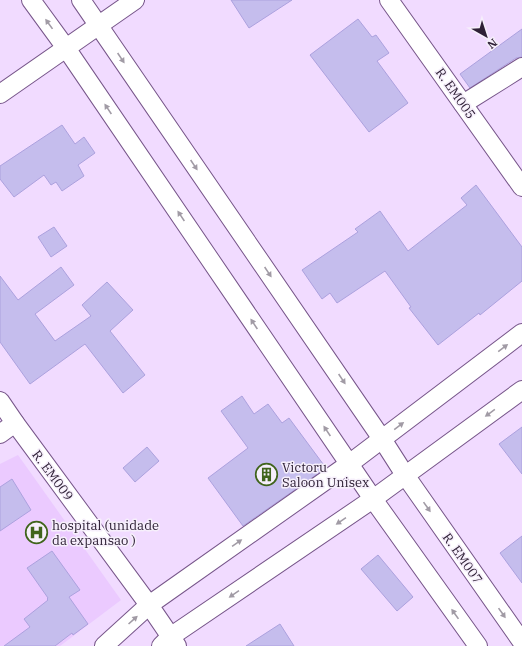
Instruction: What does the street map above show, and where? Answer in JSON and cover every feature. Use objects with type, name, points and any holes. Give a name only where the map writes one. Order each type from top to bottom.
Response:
[{"type":"street","points":[[31,0],[66,48],[373,499],[478,646]]},
{"type":"street","name":"R. EM007","points":[[81,0],[382,439],[405,475],[522,642]]},
{"type":"street","points":[[0,94],[134,0]]},
{"type":"street","name":"R. EM005","points":[[389,0],[522,187]]},
{"type":"street","points":[[463,104],[522,66]]},
{"type":"street","points":[[104,646],[149,605],[349,464],[522,333]]},
{"type":"street","points":[[169,643],[373,499],[522,390]]},
{"type":"street","name":"R. EM009","points":[[0,401],[149,605],[169,643]]},
{"type":"street","points":[[0,434],[15,423]]},
{"type":"shaded area","name":"hospital (unidade da expansao )","points":[[18,455],[121,600],[60,646],[0,646],[0,464]]},
{"type":"building","points":[[231,0],[292,0],[249,28]]},
{"type":"building","points":[[358,19],[372,37],[376,35],[389,53],[377,61],[408,103],[369,132],[310,55]]},
{"type":"building","points":[[522,29],[522,57],[516,58],[470,88],[460,74]]},
{"type":"building","points":[[62,125],[75,144],[84,137],[95,153],[78,165],[84,176],[62,191],[56,182],[51,185],[44,175],[14,197],[0,179],[0,166]]},
{"type":"building","points":[[476,185],[522,247],[522,281],[480,315],[479,313],[438,345],[409,308],[411,307],[385,271],[337,303],[330,293],[322,299],[302,270],[358,232],[355,229],[380,211],[408,251],[467,205],[461,198]]},
{"type":"building","points":[[54,227],[67,246],[51,257],[38,237]]},
{"type":"building","points":[[61,267],[74,285],[35,314],[55,341],[91,316],[82,305],[107,282],[133,310],[110,331],[145,375],[123,393],[85,344],[30,384],[0,342],[0,276],[18,300]]},
{"type":"building","name":"Victoru Saloon Unisex","points":[[242,396],[254,414],[268,404],[282,423],[289,418],[326,468],[243,526],[208,478],[248,448],[221,411]]},
{"type":"building","points":[[522,427],[522,474],[499,444]]},
{"type":"building","points":[[147,447],[159,461],[135,482],[123,468]]},
{"type":"building","points":[[12,479],[31,510],[0,531],[0,487]]},
{"type":"building","points":[[522,536],[522,583],[500,553]]},
{"type":"building","points":[[52,551],[80,590],[69,597],[88,624],[73,635],[72,633],[55,646],[4,646],[30,627],[24,619],[48,600],[27,568]]},
{"type":"building","points":[[378,555],[413,597],[397,611],[361,569]]},
{"type":"building","points":[[280,624],[294,646],[246,646]]},
{"type":"place","name":"Victoru Saloon Unisex","points":[[267,474]]},
{"type":"place","name":"hospital (unidade da expansao )","points":[[36,532]]}]
